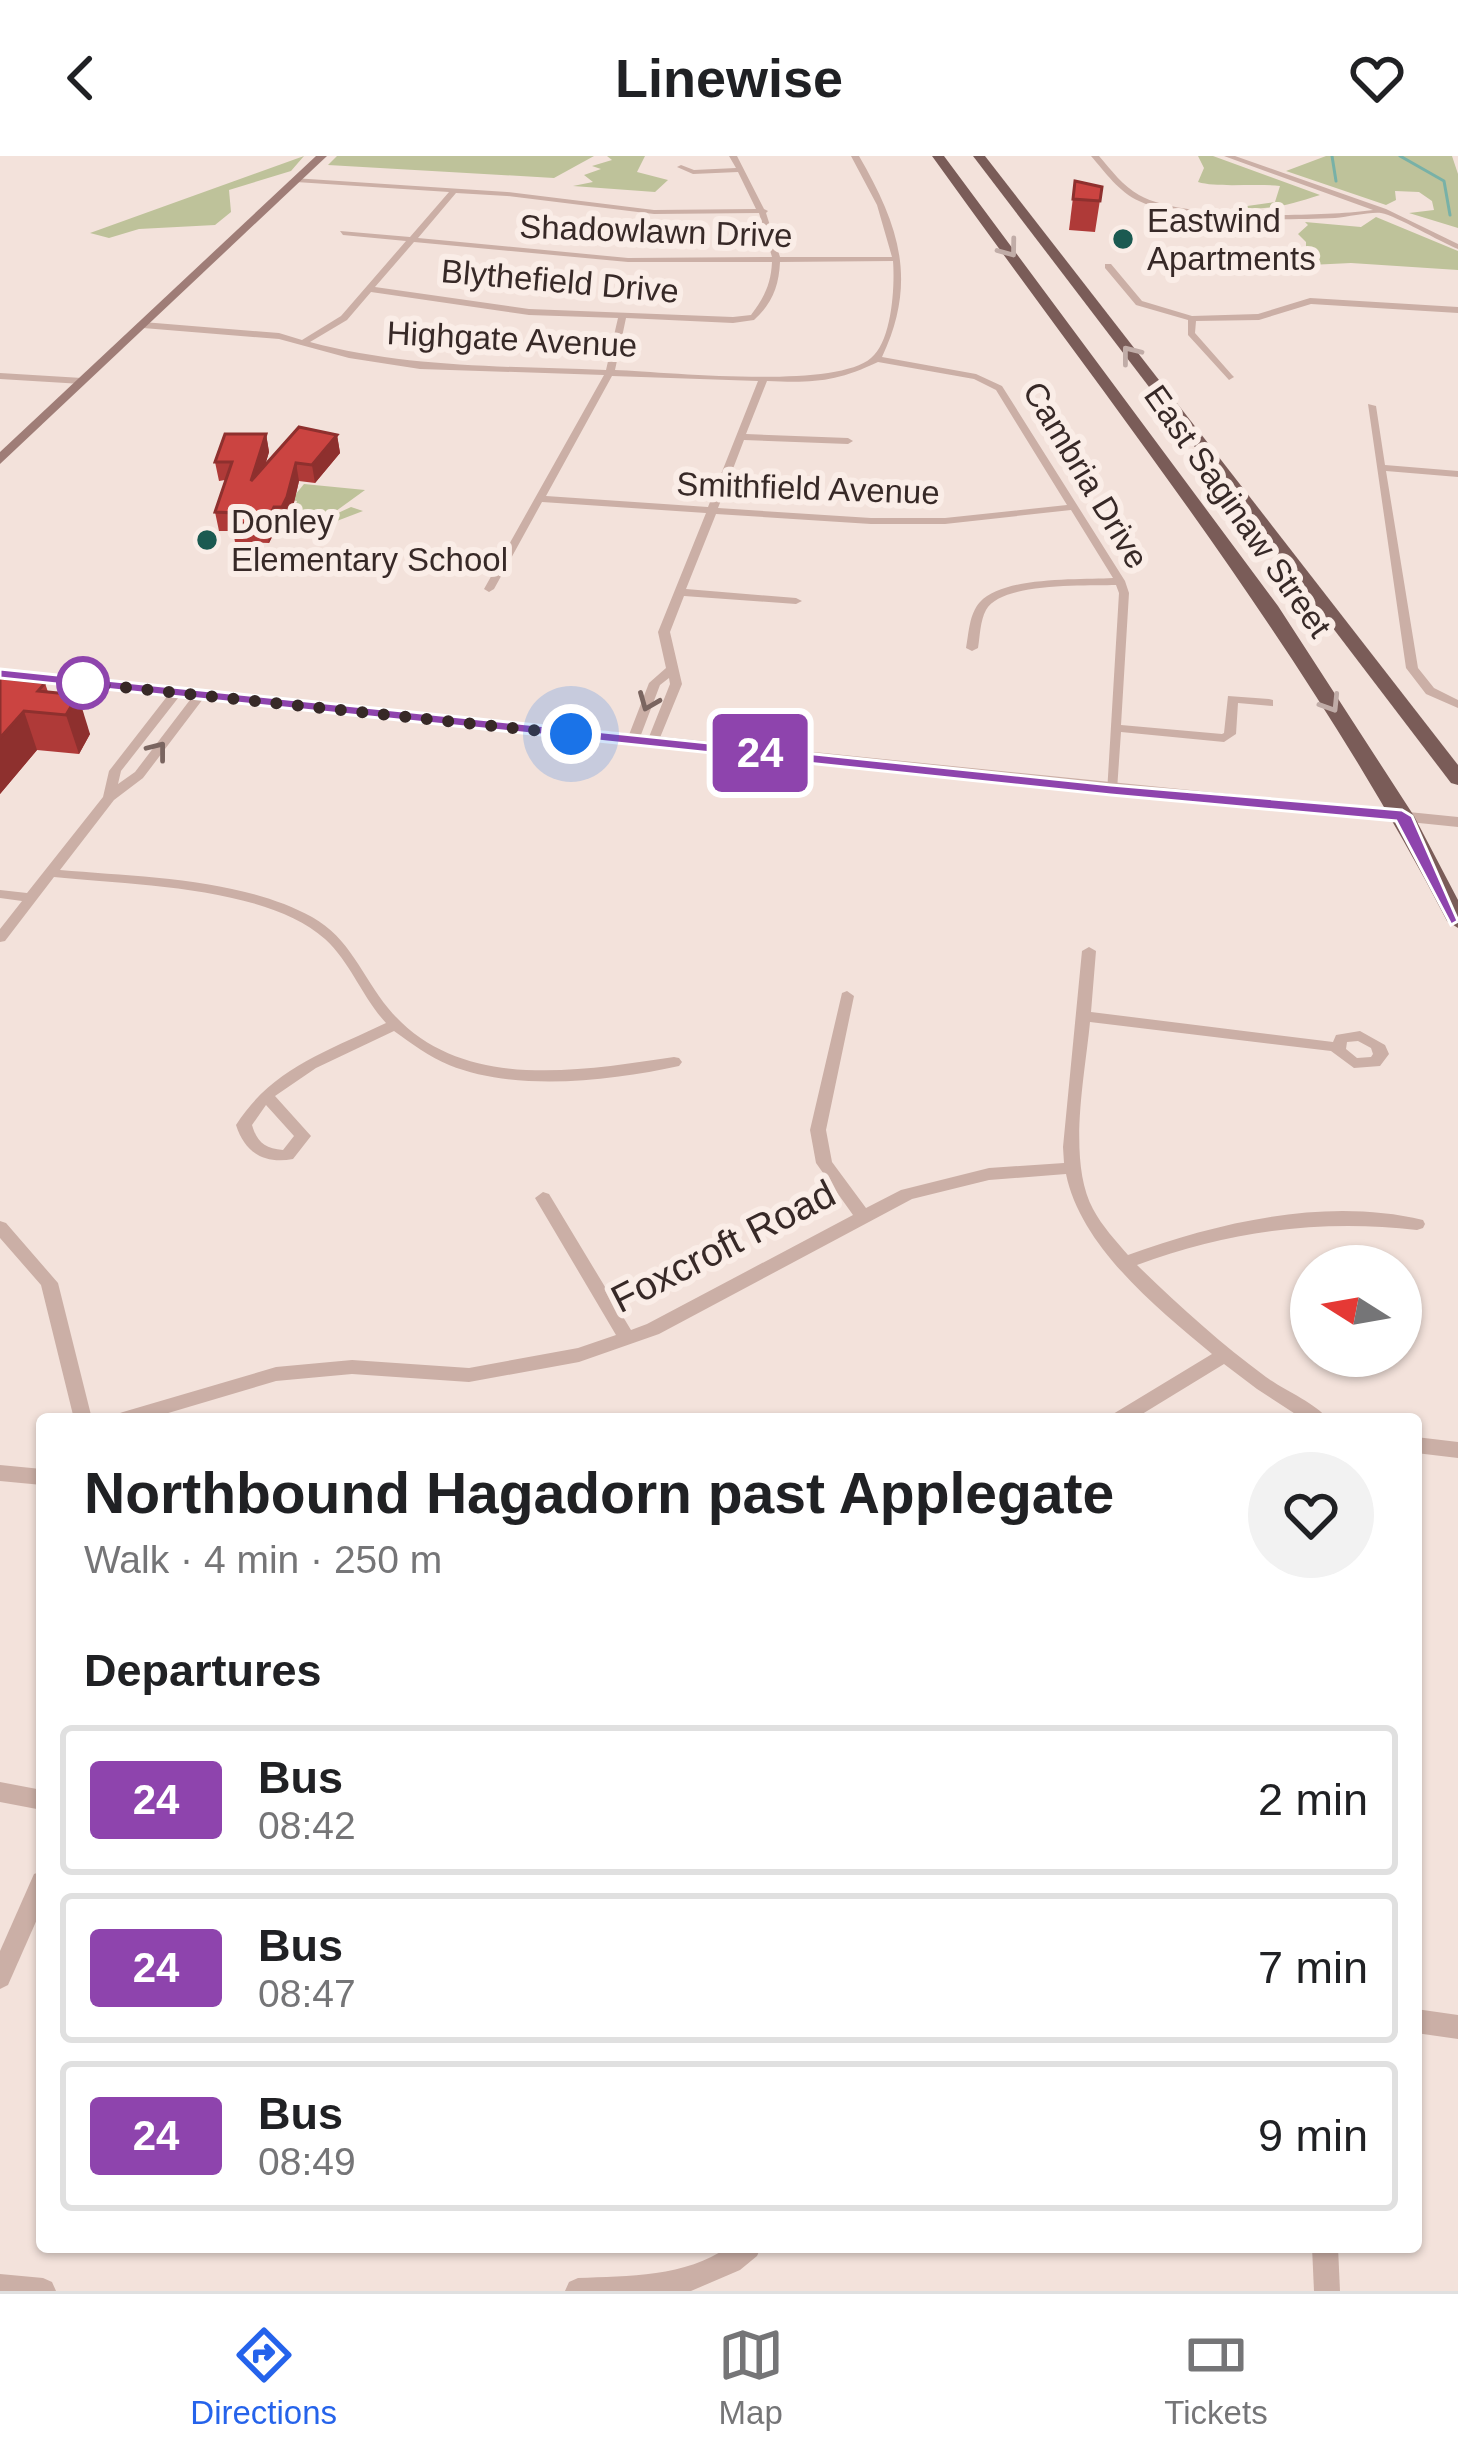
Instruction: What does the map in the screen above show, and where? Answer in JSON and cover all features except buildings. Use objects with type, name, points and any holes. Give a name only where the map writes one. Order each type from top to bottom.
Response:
[{"type":"main road","points":[[0,460],[322,156]]},
{"type":"main road","name":"East Saginaw Street","points":[[938,156],[1284,602],[1458,921]]},
{"type":"main road","name":"East Saginaw Street","points":[[979,156],[1458,779]]},
{"type":"main road","points":[[1284,602],[1330,614]]},
{"type":"street","points":[[855,156],[883,203],[897,260],[897,300],[877,358]]},
{"type":"street","points":[[1095,156],[1132,194],[1161,206],[1329,218],[1384,211]]},
{"type":"street","points":[[1228,156],[1384,211],[1458,247]]},
{"type":"street","points":[[681,167],[700,172],[735,162],[764,211],[776,260]]},
{"type":"street","points":[[296,180],[454,190],[655,212],[764,211]]},
{"type":"street","points":[[304,342],[344,318],[454,190]]},
{"type":"street","name":"Shadowlawn Drive","points":[[343,233],[598,259],[897,260]]},
{"type":"street","name":"Blythefield Drive","points":[[369,290],[500,309],[748,319],[766,302],[776,260]]},
{"type":"street","points":[[1108,266],[1139,303],[1192,319],[1259,317],[1310,301],[1458,312]]},
{"type":"street","points":[[489,589],[610,372],[622,317]]},
{"type":"street","points":[[1192,319],[1191,333],[1229,376]]},
{"type":"street","name":"Highgate Avenue","points":[[142,325],[266,334],[420,366],[828,379],[877,358]]},
{"type":"street","name":"Cambria Drive","points":[[877,358],[976,376],[999,388],[1120,581],[1124,593],[1111,790]]},
{"type":"street","points":[[0,376],[82,381]]},
{"type":"street","points":[[653,742],[676,684],[664,632],[763,380]]},
{"type":"street","points":[[1371,406],[1412,668],[1430,691],[1458,704]]},
{"type":"street","points":[[739,437],[848,441]]},
{"type":"street","points":[[1380,468],[1458,474]]},
{"type":"street","name":"Smithfield Avenue","points":[[539,500],[708,513],[945,521],[1074,507]]},
{"type":"street","points":[[972,648],[980,609],[991,598],[1025,589],[1120,581]]},
{"type":"street","points":[[680,592],[796,601]]},
{"type":"street","points":[[633,740],[655,683],[670,670]]},
{"type":"street","points":[[0,674],[1458,822]]},
{"type":"street","points":[[109,797],[116,771],[176,693]]},
{"type":"street","points":[[0,938],[109,797],[139,775],[200,695]]},
{"type":"street","points":[[1114,728],[1224,738],[1230,734],[1229,702],[1269,703]]},
{"type":"street","points":[[50,873],[251,900],[306,920],[350,952],[395,1024],[458,1061],[507,1075],[578,1075],[674,1061]]},
{"type":"street","points":[[0,894],[27,903]]},
{"type":"street","points":[[0,904],[27,903]]},
{"type":"street","points":[[1089,951],[1072,1168],[1087,1215],[1126,1262],[1225,1354],[1306,1413]]},
{"type":"street","points":[[847,996],[818,1130],[824,1162],[862,1215]]},
{"type":"street","points":[[1083,1016],[1336,1046]]},
{"type":"street","points":[[266,1095],[395,1024]]},
{"type":"street","name":"Foxcroft Road","points":[[143,1413],[276,1374],[352,1367],[483,1374],[534,1366],[653,1329],[862,1215],[936,1184],[988,1174],[1072,1168]]},
{"type":"street","points":[[543,1198],[627,1339]]},
{"type":"street","points":[[1126,1262],[1225,1230],[1328,1216],[1417,1224]]},
{"type":"street","points":[[0,1227],[49,1283],[82,1413]]},
{"type":"street","points":[[1129,1413],[1225,1354]]},
{"type":"street","points":[[1422,1446],[1458,1450]]},
{"type":"street","points":[[0,1473],[36,1477]]},
{"type":"street","points":[[0,1792],[36,1799]]},
{"type":"street","points":[[0,1977],[36,1896]]},
{"type":"street","points":[[1422,2022],[1458,2027]]},
{"type":"street","points":[[578,2291],[693,2278],[742,2253]]},
{"type":"street","points":[[1325,2253],[1327,2291]]},
{"type":"street","points":[[0,2287],[43,2291]]},
{"type":"green space","points":[[304,156],[291,171],[229,190],[231,212],[215,225],[139,229],[109,238],[90,233]]},
{"type":"green space","points":[[337,156],[594,156],[554,178],[328,165]]},
{"type":"green space","points":[[607,156],[645,156],[637,172],[668,180],[655,192],[573,186],[593,182],[584,175],[601,169],[592,166],[612,160]]},
{"type":"green space","points":[[1198,156],[1213,156],[1320,195],[1278,206],[1233,208],[1275,202],[1280,186],[1198,182],[1204,168]]},
{"type":"green space","points":[[1326,156],[1452,156],[1458,174],[1458,228],[1409,213],[1434,210],[1432,201],[1419,192],[1395,191],[1396,200],[1386,205],[1286,171]]},
{"type":"green space","points":[[1376,217],[1458,251],[1458,270],[1351,263],[1289,266],[1198,255],[1196,248],[1276,253],[1306,249],[1298,234],[1308,225],[1305,222],[1361,227]]},
{"type":"green space","points":[[304,484],[365,490],[325,519],[351,507],[363,511],[308,532],[277,537],[280,527],[289,527],[297,501],[291,500]]},
{"type":"waterway","points":[[1332,156],[1336,181]]},
{"type":"waterway","points":[[1400,156],[1444,181],[1450,215]]},
{"type":"bus line","name":"24","points":[[0,674],[1402,816],[1458,921]]},
{"type":"place","name":"Eastwind Apartments","points":[[1123,239]]},
{"type":"place","name":"Donley Elementary School","points":[[207,540]]},
{"type":"route","points":[[83,683],[571,734]]}]
